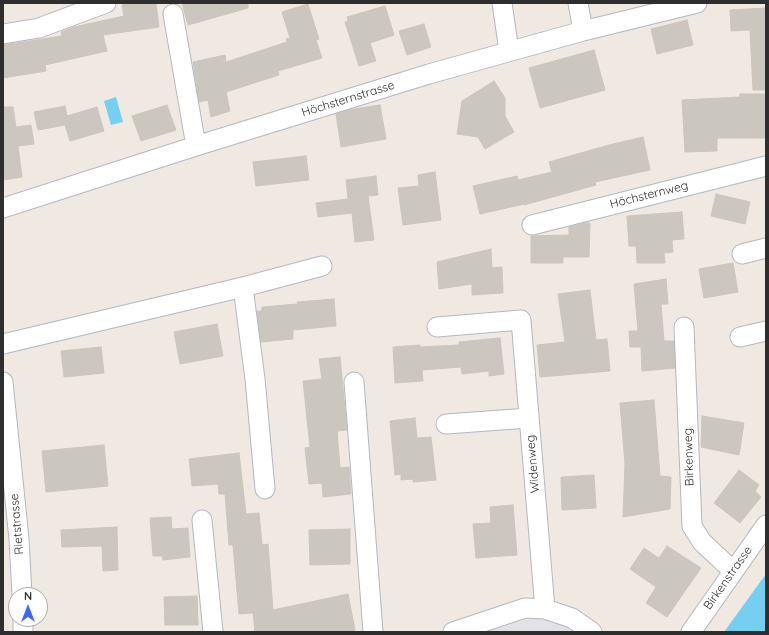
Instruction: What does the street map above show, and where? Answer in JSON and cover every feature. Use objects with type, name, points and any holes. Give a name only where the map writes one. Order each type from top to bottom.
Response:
[{"type":"street","points":[[3,34],[39,28],[106,3]]},
{"type":"street","points":[[502,3],[509,51]]},
{"type":"street","points":[[578,3],[583,31]]},
{"type":"street","name":"Höchsternstrasse","points":[[3,208],[196,146],[429,74],[583,31],[697,3]]},
{"type":"street","points":[[173,14],[196,146]]},
{"type":"street","name":"Höchsternweg","points":[[532,225],[766,166]]},
{"type":"street","points":[[742,254],[766,248]]},
{"type":"street","points":[[3,344],[243,287],[322,266]]},
{"type":"street","points":[[243,287],[255,379],[265,489]]},
{"type":"street","name":"Widenweg","points":[[437,327],[521,320],[545,609]]},
{"type":"street","name":"Birkenweg","points":[[684,327],[692,526],[702,542],[733,571]]},
{"type":"street","points":[[740,337],[766,331]]},
{"type":"street","name":"Rietstrasse","points":[[3,382],[19,539],[22,587]]},
{"type":"street","points":[[354,382],[373,632]]},
{"type":"street","points":[[446,424],[529,418]]},
{"type":"street","points":[[202,520],[213,632]]},
{"type":"street","name":"Birkenstrasse","points":[[691,632],[766,525]]},
{"type":"street","points":[[453,632],[526,608],[545,609],[572,618],[592,632]]},
{"type":"shaded area","points":[[545,616],[566,623],[579,632],[486,632],[526,620]]},
{"type":"water","points":[[116,97],[123,122],[111,125],[104,101]]},
{"type":"water","points":[[766,574],[766,632],[724,632],[758,585]]},
{"type":"building","points":[[132,3],[156,3],[159,27],[103,35],[107,51],[45,65],[46,71],[3,78],[3,45],[62,36],[61,32],[74,27],[124,16],[122,5]]},
{"type":"building","points":[[182,3],[248,3],[248,8],[188,25]]},
{"type":"building","points":[[308,4],[319,39],[316,40],[322,58],[278,71],[279,75],[226,92],[230,111],[211,117],[208,100],[199,102],[193,62],[225,55],[226,62],[287,42],[286,39],[290,38],[282,12]]},
{"type":"building","points":[[385,6],[394,35],[370,43],[376,61],[359,66],[345,22],[348,21],[347,17]]},
{"type":"building","points":[[766,8],[766,90],[753,90],[750,30],[731,31],[730,10]]},
{"type":"building","points":[[687,20],[693,45],[657,54],[651,29]]},
{"type":"building","points":[[424,24],[431,47],[407,55],[399,31]]},
{"type":"building","points":[[594,50],[605,90],[540,108],[529,68]]},
{"type":"building","points":[[494,81],[505,98],[505,116],[514,132],[485,149],[478,137],[457,134],[462,101]]},
{"type":"building","points":[[740,94],[766,94],[766,138],[717,138],[717,151],[685,152],[682,100],[740,97]]},
{"type":"building","points":[[167,105],[176,130],[141,141],[132,116]]},
{"type":"building","points":[[380,105],[386,139],[341,147],[336,114],[348,110]]},
{"type":"building","points":[[65,106],[67,116],[97,107],[104,131],[70,141],[65,125],[38,130],[34,112]]},
{"type":"building","points":[[3,107],[13,107],[16,127],[31,125],[34,144],[18,146],[22,177],[3,180]]},
{"type":"building","points":[[643,137],[650,170],[595,182],[596,185],[524,205],[480,214],[473,186],[517,176],[518,180],[552,172],[549,162]]},
{"type":"building","points":[[306,156],[309,180],[256,186],[253,162]]},
{"type":"building","points":[[435,172],[441,220],[403,225],[398,188],[419,186],[418,175]]},
{"type":"building","points":[[376,176],[378,195],[368,196],[374,240],[355,242],[352,213],[318,217],[316,203],[348,199],[346,180]]},
{"type":"building","points":[[716,194],[750,202],[745,224],[711,216]]},
{"type":"building","points":[[682,212],[684,239],[672,240],[673,252],[664,253],[665,263],[637,263],[636,246],[629,246],[627,216]]},
{"type":"building","points":[[590,223],[589,257],[563,257],[563,263],[531,263],[531,236],[569,235],[569,227]]},
{"type":"building","points":[[491,249],[492,268],[502,267],[503,293],[472,295],[472,284],[439,289],[437,262]]},
{"type":"building","points":[[733,263],[738,292],[704,298],[699,269]]},
{"type":"building","points":[[666,279],[668,304],[661,304],[664,341],[674,341],[675,368],[642,371],[641,347],[630,347],[629,331],[638,331],[634,284]]},
{"type":"building","points":[[590,290],[596,340],[607,339],[610,371],[540,377],[537,345],[565,342],[558,294]]},
{"type":"building","points":[[334,299],[336,326],[293,330],[293,339],[261,342],[257,311],[262,311],[262,307]]},
{"type":"building","points":[[217,324],[223,356],[180,364],[174,332]]},
{"type":"building","points":[[500,338],[504,374],[489,376],[489,371],[462,374],[461,367],[422,370],[423,381],[395,383],[393,347],[459,345],[459,342]]},
{"type":"building","points":[[101,347],[104,373],[64,377],[61,351]]},
{"type":"building","points":[[340,357],[347,430],[337,431],[340,468],[349,467],[351,494],[323,497],[322,483],[309,484],[305,448],[310,447],[303,381],[322,379],[319,359]]},
{"type":"building","points":[[654,400],[660,476],[671,477],[670,509],[623,517],[625,464],[620,403]]},
{"type":"building","points":[[702,416],[744,423],[739,455],[701,447]]},
{"type":"building","points":[[415,418],[417,438],[431,437],[436,480],[413,482],[413,479],[401,480],[401,474],[395,475],[390,421]]},
{"type":"building","points":[[104,445],[108,486],[46,492],[42,451]]},
{"type":"building","points":[[239,453],[246,514],[259,513],[262,545],[268,544],[273,610],[348,594],[355,630],[347,632],[255,632],[253,613],[239,614],[233,545],[229,545],[225,494],[219,494],[218,484],[192,486],[189,459]]},
{"type":"building","points":[[739,470],[759,485],[755,491],[761,497],[740,523],[714,503]]},
{"type":"building","points":[[594,475],[596,508],[562,510],[561,477]]},
{"type":"building","points":[[513,505],[517,555],[476,558],[473,524],[491,523],[490,507]]},
{"type":"building","points":[[171,517],[172,529],[188,528],[190,557],[163,560],[162,556],[153,556],[150,518]]},
{"type":"building","points":[[117,527],[118,570],[103,571],[102,546],[62,547],[61,530]]},
{"type":"building","points":[[350,529],[350,564],[310,565],[309,530]]},
{"type":"building","points":[[667,546],[701,568],[667,617],[646,603],[656,587],[630,569],[644,548],[659,558]]},
{"type":"building","points":[[197,596],[198,625],[165,625],[164,597]]}]
